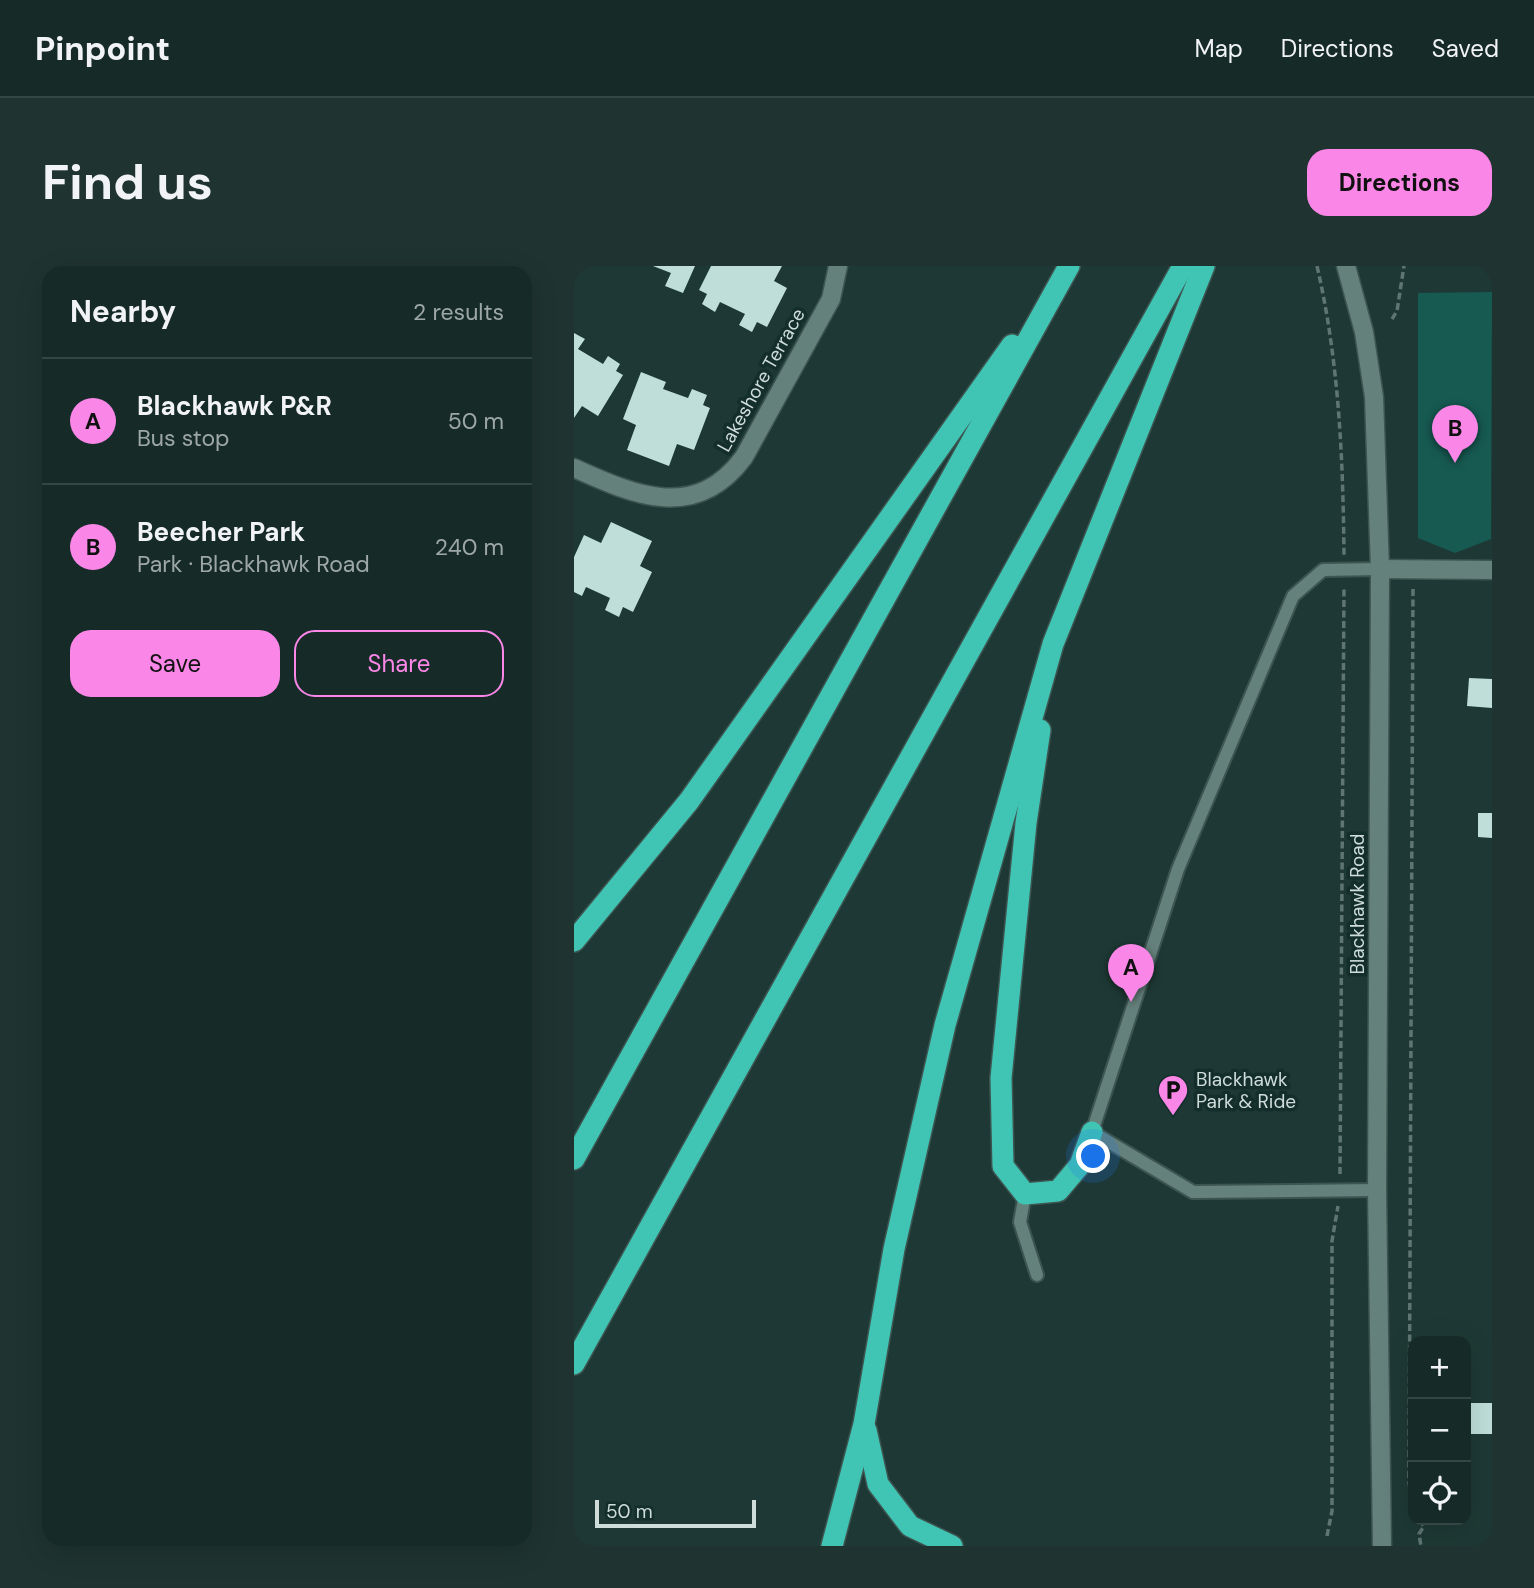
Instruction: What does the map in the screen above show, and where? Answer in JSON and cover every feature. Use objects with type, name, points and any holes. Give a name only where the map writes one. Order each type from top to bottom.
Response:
[{"type":"highway","points":[[574,941],[689,801],[1068,266]]},
{"type":"highway","points":[[574,1159],[1068,266]]},
{"type":"highway","points":[[574,1364],[1183,266]]},
{"type":"highway","points":[[832,1546],[864,1424],[894,1249],[945,1025],[1053,644],[1204,266]]},
{"type":"highway","points":[[1053,644],[1026,823],[1001,1078],[1003,1166],[1025,1194],[1058,1191],[1080,1165],[1092,1132]]},
{"type":"highway","points":[[864,1424],[878,1484],[910,1526],[952,1546]]},
{"type":"street","name":"Lakeshore Terrace","points":[[574,468],[642,494],[671,498],[692,496],[725,479],[744,457],[831,299],[838,266]]},
{"type":"street","name":"Blackhawk Road","points":[[1346,266],[1364,332],[1374,397],[1380,569],[1377,1190],[1382,1546]]},
{"type":"street","points":[[1380,569],[1492,570]]},
{"type":"lane","points":[[1377,1190],[1192,1192],[1092,1132],[1178,869],[1293,596],[1323,570],[1380,569]]},
{"type":"lane","points":[[1025,1194],[1020,1222],[1037,1275]]},
{"type":"path","points":[[1317,266],[1328,313],[1345,470],[1340,1190],[1332,1241],[1332,1511],[1327,1536]]},
{"type":"path","points":[[1392,319],[1399,301],[1404,266]]},
{"type":"path","points":[[1409,1462],[1414,845],[1410,824],[1412,569]]},
{"type":"path","points":[[1421,1546],[1419,1534],[1423,1525]]},
{"type":"green space","points":[[1492,292],[1491,539],[1455,553],[1418,538],[1418,293]]},
{"type":"building","points":[[653,266],[695,266],[683,293],[665,286],[671,273]]},
{"type":"building","points":[[711,266],[782,266],[774,281],[787,288],[767,327],[757,322],[752,332],[739,325],[745,314],[720,302],[715,312],[702,304],[707,294],[699,290]]},
{"type":"building","points":[[574,333],[585,339],[578,349],[603,364],[608,356],[620,364],[616,371],[623,375],[598,416],[582,406],[574,418]]},
{"type":"building","points":[[641,372],[666,382],[663,389],[688,398],[692,389],[707,395],[703,405],[710,408],[694,450],[677,444],[669,466],[627,450],[636,425],[623,419]]},
{"type":"building","points":[[611,522],[652,541],[640,566],[652,572],[633,612],[623,607],[619,617],[605,610],[610,598],[586,587],[582,596],[574,592],[574,557],[584,535],[601,543]]},
{"type":"building","points":[[1469,678],[1492,679],[1492,708],[1467,706]]},
{"type":"building","points":[[1478,813],[1492,813],[1492,838],[1478,837]]},
{"type":"building","points":[[1471,1403],[1492,1403],[1492,1434],[1471,1434]]},
{"type":"place","name":"Beecher Park","points":[[1455,463]]},
{"type":"place","name":"Blackhawk P&R","points":[[1131,1002]]},
{"type":"place","name":"Blackhawk Park & Ride","points":[[1173,1117]]}]
